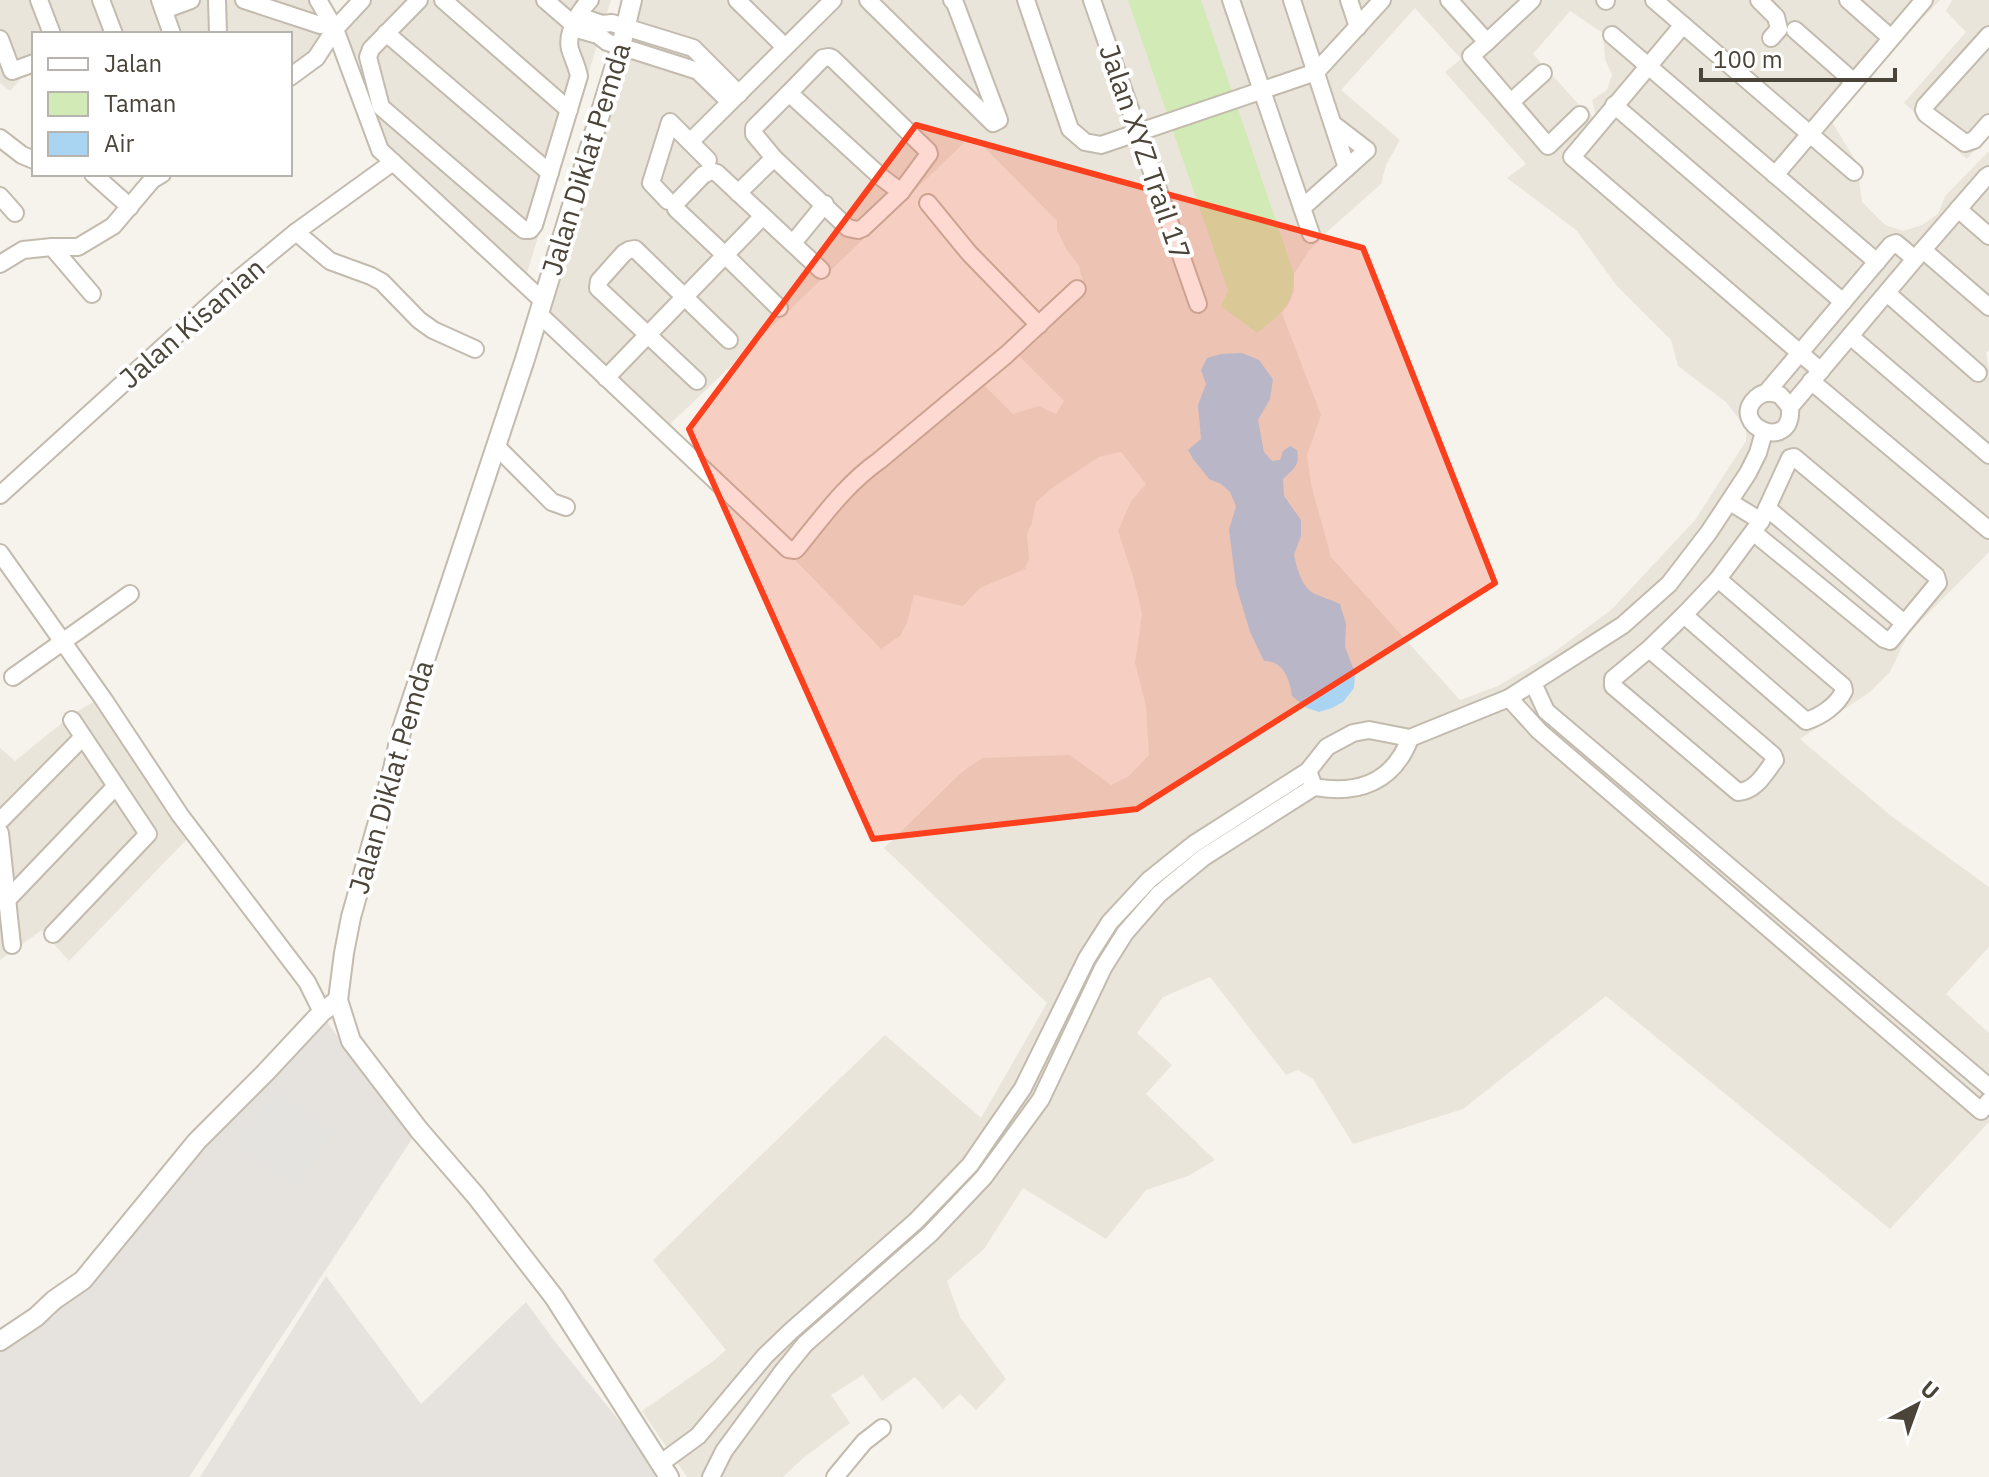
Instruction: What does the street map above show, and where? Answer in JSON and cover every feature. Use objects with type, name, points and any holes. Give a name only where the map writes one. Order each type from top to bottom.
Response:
[{"type":"street","points":[[39,0],[51,32]]},
{"type":"street","points":[[101,0],[113,32]]},
{"type":"street","points":[[171,32],[162,5],[191,0]]},
{"type":"street","points":[[217,0],[218,32]]},
{"type":"street","points":[[244,0],[281,6],[327,27]]},
{"type":"street","points":[[318,0],[380,150],[788,549],[798,547],[860,474],[995,364],[1077,289]]},
{"type":"street","points":[[292,76],[316,58],[327,27],[362,0]]},
{"type":"street","points":[[419,0],[371,49],[368,57],[381,107],[524,230],[530,230],[534,225],[579,76],[569,47],[575,23],[590,0]]},
{"type":"street","points":[[443,0],[569,110]]},
{"type":"street","points":[[545,0],[607,42],[698,71],[734,98]]},
{"type":"street","name":"Jalan Diklat Pemda","points":[[632,0],[621,46],[541,307],[401,732],[351,917],[338,1000],[351,1041],[554,1297],[665,1470]]},
{"type":"street","points":[[737,0],[785,47]]},
{"type":"street","points":[[868,0],[993,123],[999,120],[952,0]]},
{"type":"street","points":[[1026,0],[1070,129],[1085,142],[1101,145],[1316,72],[1382,0]]},
{"type":"street","name":"Jalan XYZ Trail 17","points":[[1092,0],[1198,304]]},
{"type":"street","points":[[1231,0],[1311,234]]},
{"type":"street","points":[[1292,0],[1347,168]]},
{"type":"street","points":[[1349,0],[1358,27]]},
{"type":"street","points":[[1449,0],[1487,42]]},
{"type":"street","points":[[1654,0],[1854,172]]},
{"type":"street","points":[[1759,0],[1776,17],[1779,29],[1771,38]]},
{"type":"street","points":[[1848,0],[1891,38]]},
{"type":"street","points":[[1775,175],[1924,0]]},
{"type":"street","points":[[1530,1],[1471,56],[1548,146],[1580,115]]},
{"type":"street","points":[[690,142],[785,47],[825,2]]},
{"type":"street","points":[[575,23],[612,23],[693,48],[734,98]]},
{"type":"street","points":[[1683,25],[1572,154],[1573,158],[1800,353],[1816,376],[1989,530]]},
{"type":"street","points":[[1795,30],[1854,82]]},
{"type":"street","points":[[386,33],[550,173]]},
{"type":"street","points":[[1612,35],[1877,262]]},
{"type":"street","points":[[1989,35],[1924,110],[1965,143],[1974,140],[1989,123]]},
{"type":"street","points":[[0,39],[12,71],[32,64]]},
{"type":"street","points":[[823,58],[832,58],[928,151],[929,154],[901,192],[863,228],[848,228],[756,138],[753,131],[789,93],[823,58]]},
{"type":"street","points":[[1511,102],[1543,73]]},
{"type":"street","points":[[789,93],[901,192]]},
{"type":"street","points":[[1614,105],[1843,302]]},
{"type":"street","points":[[668,201],[651,183],[670,122],[708,160]]},
{"type":"street","points":[[1302,208],[1367,150],[1333,124]]},
{"type":"street","points":[[0,138],[32,159]]},
{"type":"street","points":[[738,193],[774,158]]},
{"type":"street","name":"Jalan Kisanian","points":[[0,495],[228,288],[296,232],[393,162]]},
{"type":"street","points":[[779,308],[675,206],[707,172],[717,173],[821,270]]},
{"type":"street","points":[[1790,407],[1989,175]]},
{"type":"street","points":[[95,176],[130,207]]},
{"type":"street","points":[[0,264],[23,250],[78,247],[113,226],[159,176]]},
{"type":"street","points":[[0,196],[15,213]]},
{"type":"street","points":[[928,203],[969,253],[1039,325]]},
{"type":"street","points":[[793,243],[825,204]]},
{"type":"street","points":[[1958,209],[1989,236]]},
{"type":"street","points":[[609,375],[762,217]]},
{"type":"street","points":[[296,232],[330,261],[382,282],[433,330],[475,349]]},
{"type":"street","points":[[1766,393],[1780,395],[1790,407],[1790,418],[1784,427],[1775,432],[1764,432],[1753,424],[1750,412],[1755,399],[1766,393],[1894,243],[1919,255],[1989,307]]},
{"type":"street","points":[[52,247],[92,294]]},
{"type":"street","points":[[697,381],[598,288],[599,281],[624,253],[635,249],[729,340]]},
{"type":"street","points":[[1887,293],[1978,373]]},
{"type":"street","points":[[1850,336],[1989,455]]},
{"type":"street","points":[[665,1470],[774,1348],[916,1221],[970,1165],[1023,1088],[1087,958],[1110,922],[1149,880],[1194,844],[1308,771],[1327,747],[1353,733],[1369,730],[1410,738],[1509,698],[1623,625],[1656,596],[1688,560],[1730,502],[1758,453],[1764,432]]},
{"type":"street","points":[[496,446],[552,502],[566,507]]},
{"type":"street","points":[[1649,649],[1773,755],[1775,760],[1754,787],[1746,791],[1738,792],[1613,686],[1613,679],[1649,649],[1718,579],[1760,521],[1788,461],[1794,457],[1938,583],[1904,623],[1897,636],[1890,641],[1884,639],[1760,521]]},
{"type":"street","points":[[1730,502],[1904,623]]},
{"type":"street","points":[[0,553],[180,815],[307,982],[322,1012]]},
{"type":"street","points":[[1684,615],[1806,721],[1825,713],[1841,697],[1843,686],[1718,579]]},
{"type":"street","points":[[13,677],[130,594]]},
{"type":"street","points":[[1533,683],[1546,711],[1989,1087]]},
{"type":"street","points":[[1509,698],[1539,731],[1981,1111],[1989,1101]]},
{"type":"street","points":[[1539,731],[1552,716]]},
{"type":"street","points":[[53,934],[148,834],[72,720]]},
{"type":"street","points":[[0,821],[83,737]]},
{"type":"street","points":[[711,1477],[724,1451],[805,1344],[930,1234],[984,1177],[1041,1099],[1103,968],[1125,933],[1159,894],[1204,857],[1314,787],[1336,791],[1375,781],[1399,761],[1410,738]]},
{"type":"street","points":[[1308,771],[1314,787]]},
{"type":"street","points":[[7,900],[116,786]]},
{"type":"street","points":[[1,842],[12,945]]},
{"type":"street","points":[[0,1341],[83,1280],[197,1141],[322,1012],[338,1000]]},
{"type":"street","points":[[835,1477],[864,1442],[882,1428]]},
{"type":"highlighted area","points":[[916,125],[1363,248],[1495,583],[1137,809],[873,839],[689,429]]},
{"type":"shaded area","points":[[0,0],[317,0],[329,27],[321,45],[292,68],[292,32],[32,32],[32,72],[24,75],[10,91],[0,83]]},
{"type":"shaded area","points":[[370,0],[611,0],[526,276],[390,156],[375,116],[370,83],[344,32]]},
{"type":"shaded area","points":[[643,0],[1940,0],[1881,62],[1832,122],[1857,163],[1862,202],[1885,225],[1903,231],[1922,225],[1938,214],[1945,196],[1989,153],[1989,350],[1986,353],[1989,370],[1989,552],[1908,634],[1890,672],[1870,692],[1800,739],[1890,815],[1989,887],[1989,947],[1946,994],[1989,1033],[1989,1122],[1890,1229],[1606,996],[1463,1109],[1353,1144],[1313,1079],[1298,1070],[1286,1075],[1210,977],[1163,997],[1137,1033],[1172,1065],[1146,1094],[1215,1160],[1188,1176],[1146,1190],[1106,1239],[1023,1188],[984,1249],[947,1281],[960,1317],[1006,1379],[976,1410],[960,1394],[943,1409],[915,1377],[882,1401],[863,1375],[831,1395],[850,1423],[783,1477],[687,1477],[642,1411],[726,1350],[653,1260],[885,1035],[981,1118],[1047,1003],[884,848],[962,772],[982,758],[1070,755],[1111,785],[1129,776],[1149,755],[1146,706],[1135,663],[1142,614],[1118,531],[1131,501],[1146,484],[1121,452],[1099,457],[1036,502],[1027,534],[1029,559],[1025,569],[980,588],[963,606],[914,595],[907,623],[900,636],[881,649],[796,561],[825,525],[856,478],[982,383],[1013,414],[1039,406],[1056,414],[1064,401],[1014,351],[1083,283],[1079,266],[1066,249],[1057,230],[1057,221],[973,136],[664,430],[548,315]],"holes":[[[1415,8],[1461,59],[1445,72],[1526,164],[1507,178],[1576,230],[1617,286],[1671,340],[1678,366],[1726,402],[1746,428],[1746,441],[1695,520],[1611,610],[1553,653],[1498,686],[1460,700],[1331,557],[1311,484],[1307,455],[1321,415],[1282,313],[1294,291],[1294,274],[1308,252],[1381,184],[1386,165],[1400,140],[1341,90]],[[1570,11],[1603,33],[1605,59],[1612,75],[1607,90],[1592,100],[1596,116],[1593,118],[1586,106],[1582,108],[1533,54]]]},
{"type":"shaded area","points":[[1952,0],[1989,0],[1989,133],[1967,159],[1904,103],[1966,32],[1946,11]]},
{"type":"shaded area","points":[[95,701],[187,839],[69,961],[42,930],[0,960],[0,748],[15,761],[73,714]]},
{"type":"shaded area","points":[[325,1019],[412,1139],[189,1477],[0,1477],[0,1347],[53,1317],[203,1147]]},
{"type":"shaded area","points":[[277,1090],[309,1117],[334,1131],[298,1184],[233,1145]]},
{"type":"shaded area","points":[[326,1276],[421,1404],[526,1302],[665,1477],[200,1477]]},
{"type":"green space","points":[[1128,0],[1201,0],[1294,274],[1288,302],[1257,333],[1221,306],[1228,291]]},
{"type":"water","points":[[1242,353],[1259,360],[1273,379],[1270,399],[1258,420],[1264,452],[1272,461],[1280,460],[1283,451],[1290,446],[1297,450],[1297,463],[1283,479],[1284,496],[1301,520],[1301,536],[1294,555],[1299,574],[1310,591],[1340,604],[1346,624],[1345,647],[1355,673],[1354,688],[1343,702],[1319,712],[1307,708],[1292,696],[1281,667],[1264,661],[1250,632],[1236,585],[1229,530],[1236,506],[1230,492],[1209,479],[1188,450],[1201,439],[1198,405],[1206,384],[1201,370],[1207,358]]}]
